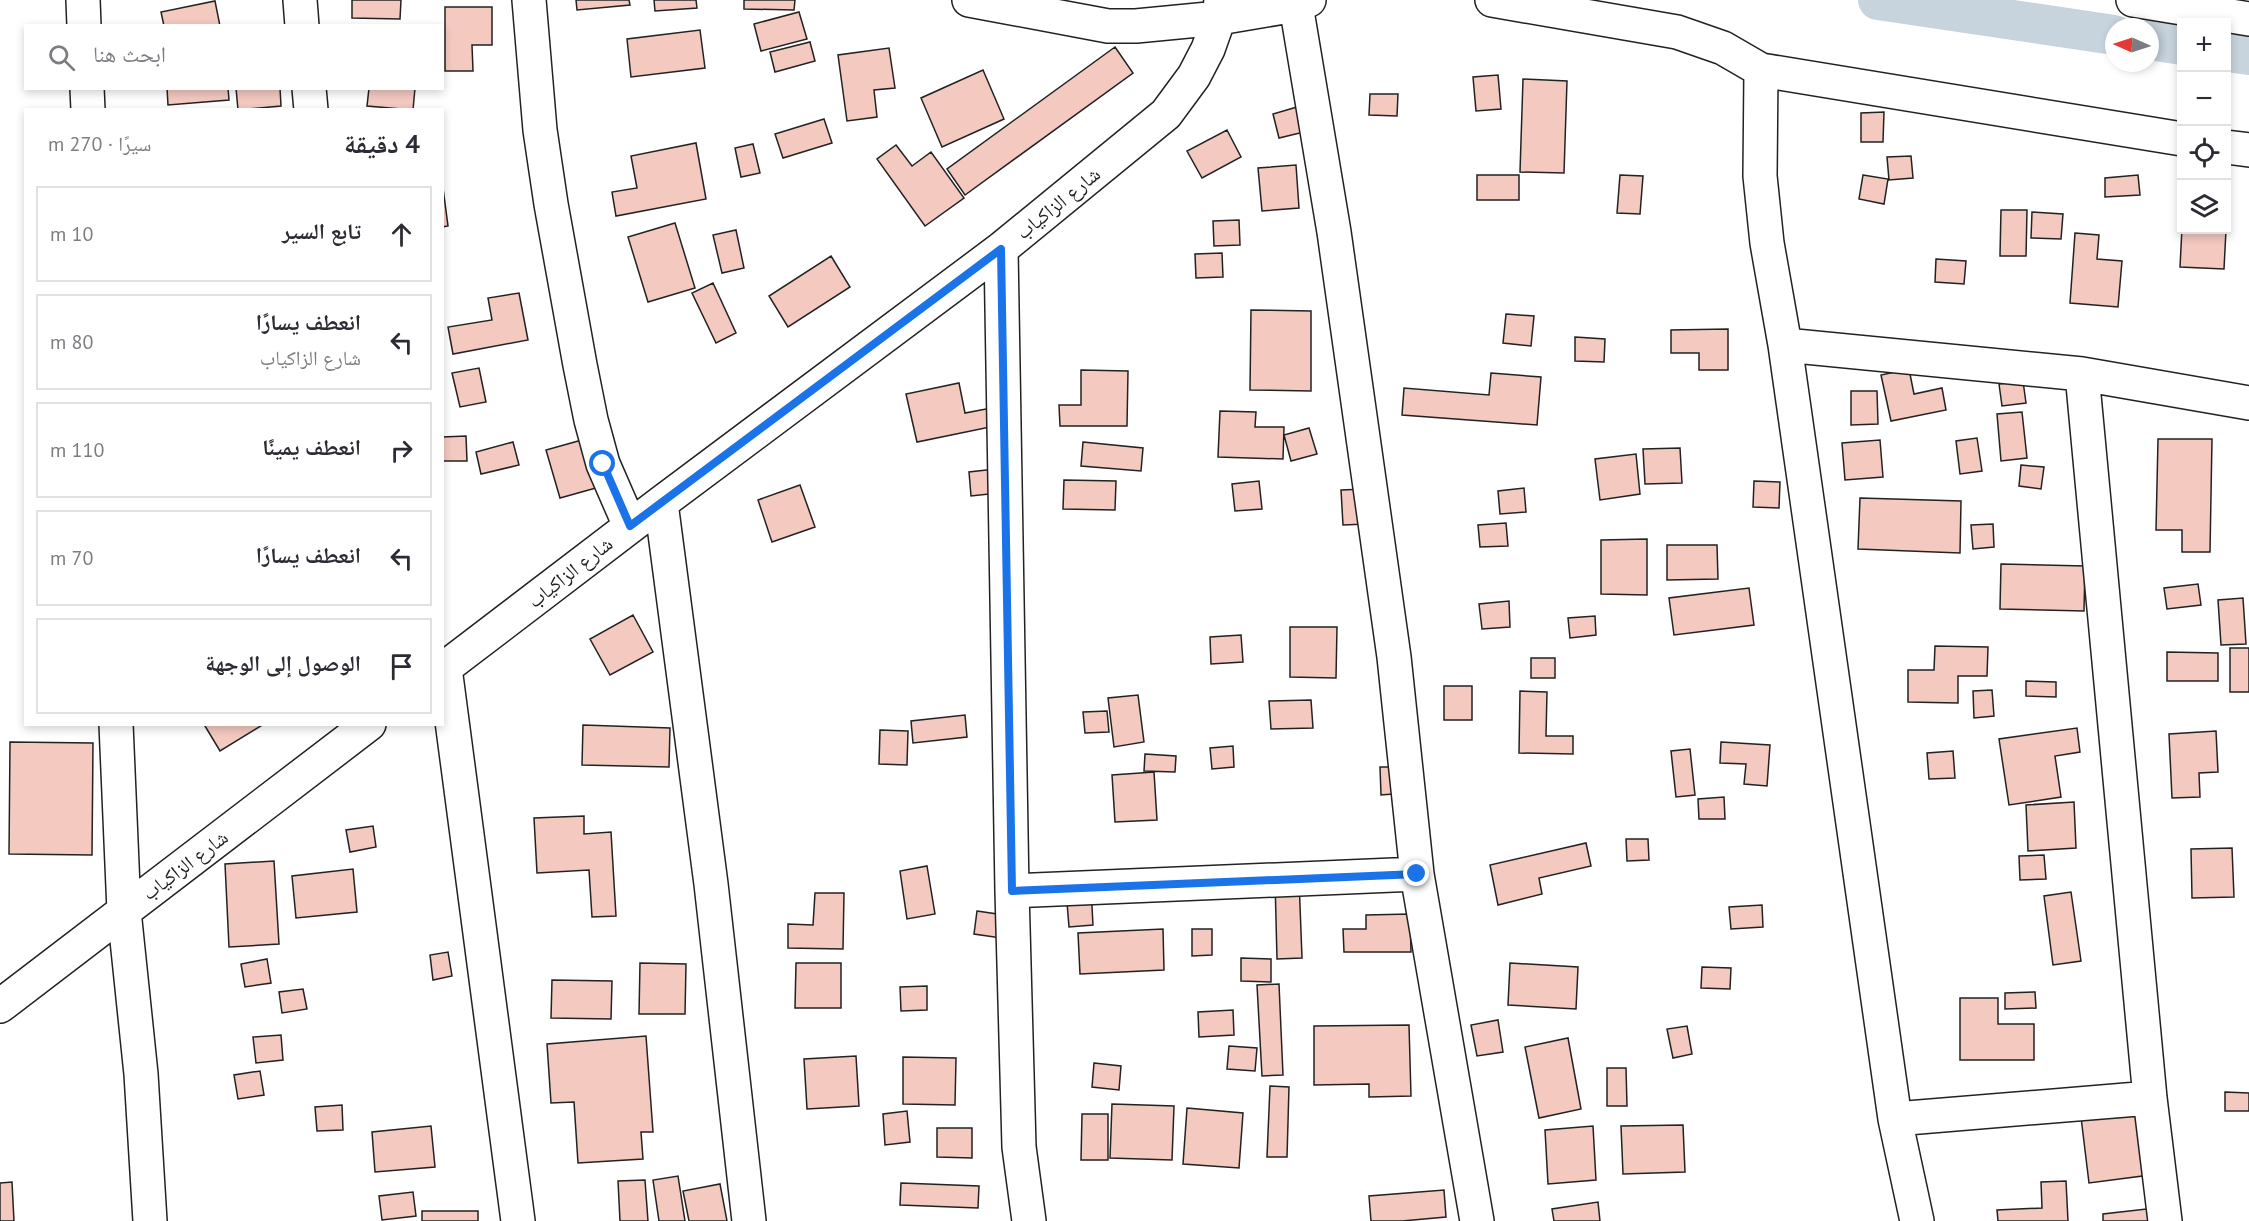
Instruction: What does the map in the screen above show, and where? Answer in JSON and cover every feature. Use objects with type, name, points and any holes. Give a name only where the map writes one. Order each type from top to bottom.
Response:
[{"type":"street","points":[[83,0],[84,24]]},
{"type":"street","points":[[300,0],[302,24]]},
{"type":"street","points":[[529,0],[540,130],[580,365],[603,464],[630,526]]},
{"type":"street","points":[[969,0],[1108,26],[1136,26],[1220,9],[1302,2],[1394,657],[1417,874],[1477,1221]]},
{"type":"street","points":[[1492,0],[1677,32],[1723,48],[1761,70],[2177,138]]},
{"type":"street","points":[[2133,0],[2249,19]]},
{"type":"street","name":"شارع الزاكياب","points":[[444,669],[630,526],[1001,249],[1166,114],[1194,76],[1208,49],[1220,9]]},
{"type":"street","points":[[1761,70],[1760,176],[1767,243],[1785,345],[1895,1119],[1917,1221]]},
{"type":"street","points":[[87,90],[88,108]]},
{"type":"street","points":[[309,90],[311,108]]},
{"type":"street","points":[[2231,148],[2249,150]]},
{"type":"street","points":[[1001,249],[1012,891],[1019,1147],[1029,1221]]},
{"type":"street","points":[[1785,345],[2082,374],[2249,403]]},
{"type":"street","points":[[2082,374],[2150,1098],[2165,1221]]},
{"type":"street","points":[[661,503],[711,884],[749,1221]]},
{"type":"street","points":[[444,669],[518,1221]]},
{"type":"street","points":[[116,726],[124,911],[141,1074],[150,1221]]},
{"type":"street","name":"شارع الزاكياب","points":[[0,1006],[366,726]]},
{"type":"street","points":[[1012,891],[1417,874]]},
{"type":"street","points":[[1895,1119],[2150,1098]]},
{"type":"building","points":[[352,0],[401,0],[400,19],[352,18]]},
{"type":"building","points":[[576,0],[629,0],[630,5],[577,10]]},
{"type":"building","points":[[654,0],[696,0],[697,8],[655,11]]},
{"type":"building","points":[[744,0],[795,0],[794,10],[744,9]]},
{"type":"building","points":[[215,1],[220,24],[164,24],[161,12]]},
{"type":"building","points":[[445,7],[492,7],[492,45],[472,45],[473,71],[445,71]]},
{"type":"building","points":[[799,12],[807,39],[761,51],[754,24]]},
{"type":"building","points":[[700,30],[705,68],[631,77],[627,39]]},
{"type":"building","points":[[810,42],[815,61],[775,72],[770,52]]},
{"type":"building","points":[[1115,47],[1133,73],[965,195],[947,169]]},
{"type":"building","points":[[889,48],[895,88],[874,90],[877,117],[847,121],[838,55]]},
{"type":"building","points":[[983,70],[1004,119],[942,147],[921,98]]},
{"type":"building","points":[[1498,75],[1501,109],[1476,111],[1473,77]]},
{"type":"building","points":[[1523,79],[1567,81],[1564,173],[1520,172]]},
{"type":"building","points":[[167,90],[228,90],[229,100],[168,105]]},
{"type":"building","points":[[236,90],[280,90],[281,106],[238,108]]},
{"type":"building","points":[[369,90],[415,90],[413,108],[367,106]]},
{"type":"building","points":[[1370,94],[1398,94],[1397,116],[1369,115]]},
{"type":"building","points":[[1297,107],[1304,132],[1279,138],[1273,114]]},
{"type":"building","points":[[1884,112],[1883,142],[1861,142],[1861,113]]},
{"type":"building","points":[[824,119],[832,143],[783,158],[775,134]]},
{"type":"building","points":[[1227,130],[1241,157],[1202,178],[1187,151]]},
{"type":"building","points":[[696,143],[706,199],[616,216],[612,192],[637,188],[631,156]]},
{"type":"building","points":[[753,144],[760,173],[741,177],[735,148]]},
{"type":"building","points":[[896,145],[912,166],[931,152],[964,198],[925,226],[877,159]]},
{"type":"building","points":[[1911,156],[1913,178],[1889,180],[1887,157]]},
{"type":"building","points":[[1296,165],[1299,208],[1262,211],[1258,168]]},
{"type":"building","points":[[1477,175],[1519,175],[1519,200],[1477,200]]},
{"type":"building","points":[[1620,175],[1643,176],[1640,214],[1617,213]]},
{"type":"building","points":[[1863,175],[1888,179],[1884,204],[1859,199]]},
{"type":"building","points":[[2138,175],[2140,195],[2105,197],[2105,178]]},
{"type":"building","points":[[444,196],[448,226],[444,227]]},
{"type":"building","points":[[2001,210],[2027,210],[2026,256],[2000,256]]},
{"type":"building","points":[[2032,212],[2063,214],[2061,239],[2031,238]]},
{"type":"building","points":[[1239,220],[1240,245],[1214,246],[1213,221]]},
{"type":"building","points":[[675,223],[695,288],[648,302],[628,237]]},
{"type":"building","points":[[736,230],[744,268],[722,273],[713,235]]},
{"type":"building","points":[[2075,233],[2099,235],[2097,259],[2122,261],[2118,307],[2070,303]]},
{"type":"building","points":[[2182,234],[2226,234],[2224,269],[2180,267]]},
{"type":"building","points":[[1222,253],[1223,277],[1196,278],[1195,254]]},
{"type":"building","points":[[831,256],[850,287],[788,327],[769,296]]},
{"type":"building","points":[[1936,259],[1966,261],[1964,284],[1935,282]]},
{"type":"building","points":[[713,283],[736,333],[716,343],[692,293]]},
{"type":"building","points":[[519,293],[528,340],[453,354],[448,327],[492,320],[488,298]]},
{"type":"building","points":[[1251,310],[1311,311],[1311,391],[1250,390]]},
{"type":"building","points":[[1506,314],[1534,316],[1531,346],[1503,343]]},
{"type":"building","points":[[1728,329],[1728,370],[1699,370],[1699,353],[1671,353],[1671,330]]},
{"type":"building","points":[[1575,337],[1605,339],[1604,362],[1575,361]]},
{"type":"building","points":[[479,368],[486,402],[460,407],[452,373]]},
{"type":"building","points":[[1909,369],[1914,394],[1942,388],[1946,410],[1891,421],[1881,375]]},
{"type":"building","points":[[1081,370],[1128,371],[1127,426],[1060,426],[1059,405],[1081,405]]},
{"type":"building","points":[[1491,373],[1541,377],[1537,425],[1402,415],[1404,388],[1489,395]]},
{"type":"building","points":[[2023,381],[2026,403],[2002,406],[1999,384]]},
{"type":"building","points":[[959,383],[965,413],[996,407],[1000,425],[917,442],[906,394]]},
{"type":"building","points":[[1851,391],[1877,391],[1878,424],[1851,425]]},
{"type":"building","points":[[1220,411],[1256,412],[1255,427],[1284,427],[1283,459],[1218,457]]},
{"type":"building","points":[[2022,412],[2027,458],[2001,461],[1997,414]]},
{"type":"building","points":[[1309,428],[1317,454],[1291,461],[1284,435]]},
{"type":"building","points":[[466,436],[467,461],[444,461],[444,437]]},
{"type":"building","points":[[589,438],[603,486],[560,498],[546,450]]},
{"type":"building","points":[[1977,438],[1982,471],[1960,474],[1956,441]]},
{"type":"building","points":[[2158,439],[2212,439],[2210,552],[2182,552],[2182,530],[2156,530]]},
{"type":"building","points":[[1880,440],[1883,477],[1845,480],[1842,443]]},
{"type":"building","points":[[513,442],[519,465],[481,474],[476,452]]},
{"type":"building","points":[[1083,442],[1143,448],[1141,471],[1081,466]]},
{"type":"building","points":[[1680,448],[1682,483],[1645,484],[1643,449]]},
{"type":"building","points":[[1636,454],[1640,494],[1600,500],[1595,459]]},
{"type":"building","points":[[2021,465],[2044,467],[2041,489],[2019,486]]},
{"type":"building","points":[[995,469],[998,493],[971,496],[969,472]]},
{"type":"building","points":[[1064,480],[1116,481],[1115,510],[1063,509]]},
{"type":"building","points":[[1259,481],[1262,509],[1235,511],[1232,484]]},
{"type":"building","points":[[1754,481],[1780,482],[1779,508],[1753,507]]},
{"type":"building","points":[[800,485],[815,527],[772,542],[758,500]]},
{"type":"building","points":[[1524,488],[1526,512],[1500,514],[1498,491]]},
{"type":"building","points":[[1365,489],[1367,524],[1343,525],[1341,490]]},
{"type":"building","points":[[1860,498],[1961,501],[1960,553],[1858,549]]},
{"type":"building","points":[[1506,523],[1508,546],[1480,547],[1478,525]]},
{"type":"building","points":[[1993,524],[1994,547],[1973,549],[1971,525]]},
{"type":"building","points":[[1647,539],[1647,595],[1601,594],[1601,540]]},
{"type":"building","points":[[1667,545],[1717,545],[1718,579],[1667,580]]},
{"type":"building","points":[[2001,564],[2085,566],[2084,611],[2000,609]]},
{"type":"building","points":[[2198,584],[2201,605],[2167,609],[2164,588]]},
{"type":"building","points":[[1749,588],[1754,625],[1674,635],[1669,598]]},
{"type":"building","points":[[2243,598],[2246,644],[2221,645],[2218,600]]},
{"type":"building","points":[[1509,601],[1510,627],[1482,629],[1479,604]]},
{"type":"building","points":[[633,615],[653,652],[610,675],[590,639]]},
{"type":"building","points":[[1595,616],[1596,635],[1570,638],[1568,618]]},
{"type":"building","points":[[1290,627],[1337,627],[1336,678],[1290,677]]},
{"type":"building","points":[[1241,635],[1243,662],[1211,664],[1210,637]]},
{"type":"building","points":[[1935,646],[1988,647],[1987,676],[1958,676],[1958,703],[1908,702],[1908,670],[1934,670]]},
{"type":"building","points":[[2230,648],[2249,648],[2249,692],[2230,692]]},
{"type":"building","points":[[2167,652],[2218,653],[2218,681],[2167,681]]},
{"type":"building","points":[[1531,658],[1555,658],[1555,678],[1531,678]]},
{"type":"building","points":[[2026,681],[2056,682],[2056,697],[2026,696]]},
{"type":"building","points":[[1444,686],[1472,686],[1472,720],[1444,720]]},
{"type":"building","points":[[1992,690],[1994,716],[1974,718],[1973,691]]},
{"type":"building","points":[[1520,691],[1547,692],[1546,736],[1573,736],[1573,754],[1519,753]]},
{"type":"building","points":[[1138,695],[1144,742],[1114,747],[1108,698]]},
{"type":"building","points":[[1311,700],[1313,728],[1271,729],[1269,701]]},
{"type":"building","points":[[1107,711],[1109,732],[1085,733],[1083,712]]},
{"type":"building","points":[[965,715],[967,737],[913,743],[911,721]]},
{"type":"building","points":[[583,725],[670,728],[669,767],[582,765]]},
{"type":"building","points":[[205,726],[261,726],[220,751]]},
{"type":"building","points":[[2077,728],[2080,752],[2055,756],[2061,797],[2009,805],[1999,739]]},
{"type":"building","points":[[880,730],[908,731],[907,765],[879,764]]},
{"type":"building","points":[[2216,731],[2218,772],[2199,773],[2200,797],[2172,798],[2169,734]]},
{"type":"building","points":[[10,742],[93,743],[92,855],[9,854]]},
{"type":"building","points":[[1721,742],[1770,745],[1767,786],[1744,784],[1746,764],[1720,763]]},
{"type":"building","points":[[1233,746],[1234,767],[1212,769],[1210,748]]},
{"type":"building","points":[[1690,749],[1695,795],[1676,797],[1671,751]]},
{"type":"building","points":[[1953,751],[1955,778],[1929,779],[1927,753]]},
{"type":"building","points":[[1145,754],[1176,756],[1175,772],[1144,771]]},
{"type":"building","points":[[1380,767],[1392,767],[1393,794],[1381,795]]},
{"type":"building","points":[[1154,772],[1157,820],[1115,822],[1112,775]]},
{"type":"building","points":[[1724,797],[1725,819],[1699,819],[1698,799]]},
{"type":"building","points":[[2074,802],[2076,848],[2028,851],[2026,805]]},
{"type":"building","points":[[584,816],[584,834],[611,832],[616,916],[592,917],[589,870],[537,873],[534,818]]},
{"type":"building","points":[[373,826],[376,847],[350,852],[346,830]]},
{"type":"building","points":[[1626,839],[1648,839],[1649,860],[1627,861]]},
{"type":"building","points":[[1586,843],[1591,866],[1539,878],[1542,894],[1498,905],[1490,865]]},
{"type":"building","points":[[2232,848],[2234,897],[2192,898],[2191,849]]},
{"type":"building","points":[[2044,855],[2046,879],[2020,880],[2019,856]]},
{"type":"building","points":[[274,861],[279,944],[229,947],[225,864]]},
{"type":"building","points":[[927,866],[935,914],[907,919],[900,871]]},
{"type":"building","points":[[353,869],[357,912],[296,918],[292,876]]},
{"type":"building","points":[[1299,879],[1302,958],[1277,959],[1275,880]]},
{"type":"building","points":[[1091,888],[1093,925],[1069,927],[1066,890]]},
{"type":"building","points":[[2071,892],[2081,961],[2053,965],[2044,896]]},
{"type":"building","points":[[815,893],[844,893],[843,949],[788,948],[788,924],[813,925]]},
{"type":"building","points":[[1762,905],[1763,927],[1731,929],[1729,907]]},
{"type":"building","points":[[977,911],[1004,915],[1001,938],[974,934]]},
{"type":"building","points":[[1410,914],[1411,952],[1344,952],[1343,929],[1366,929],[1366,915]]},
{"type":"building","points":[[1163,929],[1164,970],[1080,974],[1078,933]]},
{"type":"building","points":[[1192,929],[1212,929],[1212,955],[1192,956]]},
{"type":"building","points":[[448,952],[452,976],[433,980],[430,955]]},
{"type":"building","points":[[1241,958],[1271,959],[1271,982],[1241,981]]},
{"type":"building","points":[[267,959],[271,983],[245,987],[241,964]]},
{"type":"building","points":[[640,963],[686,964],[685,1014],[639,1014]]},
{"type":"building","points":[[796,963],[841,963],[841,1008],[795,1008]]},
{"type":"building","points":[[1510,963],[1578,967],[1576,1009],[1508,1005]]},
{"type":"building","points":[[1702,967],[1731,968],[1730,989],[1701,988]]},
{"type":"building","points":[[552,980],[612,981],[611,1019],[551,1018]]},
{"type":"building","points":[[1279,984],[1283,1075],[1262,1076],[1257,985]]},
{"type":"building","points":[[927,986],[927,1010],[901,1011],[900,987]]},
{"type":"building","points":[[303,989],[307,1009],[282,1013],[279,992]]},
{"type":"building","points":[[2035,992],[2036,1008],[2005,1009],[2005,993]]},
{"type":"building","points":[[1960,998],[1998,998],[1998,1024],[2034,1024],[2034,1060],[1960,1060]]},
{"type":"building","points":[[1233,1010],[1234,1035],[1199,1037],[1198,1012]]},
{"type":"building","points":[[1498,1020],[1503,1052],[1477,1056],[1471,1025]]},
{"type":"building","points":[[1409,1025],[1411,1096],[1369,1097],[1369,1084],[1314,1085],[1314,1026]]},
{"type":"building","points":[[1687,1026],[1692,1054],[1673,1058],[1667,1029]]},
{"type":"building","points":[[281,1035],[283,1060],[256,1063],[253,1037]]},
{"type":"building","points":[[646,1036],[653,1132],[641,1132],[643,1159],[578,1163],[574,1102],[551,1103],[547,1044]]},
{"type":"building","points":[[1568,1038],[1581,1109],[1539,1118],[1525,1047]]},
{"type":"building","points":[[1229,1046],[1257,1048],[1255,1071],[1227,1069]]},
{"type":"building","points":[[856,1056],[859,1106],[807,1109],[804,1059]]},
{"type":"building","points":[[903,1057],[956,1058],[955,1105],[903,1104]]},
{"type":"building","points":[[1094,1063],[1121,1066],[1119,1090],[1092,1087]]},
{"type":"building","points":[[1607,1068],[1626,1068],[1627,1106],[1607,1106]]},
{"type":"building","points":[[260,1071],[264,1095],[238,1099],[234,1075]]},
{"type":"building","points":[[1270,1086],[1289,1087],[1287,1157],[1267,1157]]},
{"type":"building","points":[[2225,1092],[2249,1093],[2249,1111],[2225,1111]]},
{"type":"building","points":[[2141,1102],[2150,1175],[2089,1183],[2080,1109]]},
{"type":"building","points":[[1112,1104],[1174,1106],[1172,1160],[1110,1158]]},
{"type":"building","points":[[342,1105],[343,1130],[317,1131],[315,1107]]},
{"type":"building","points":[[1187,1108],[1243,1113],[1239,1168],[1183,1164]]},
{"type":"building","points":[[907,1111],[910,1142],[885,1145],[883,1114]]},
{"type":"building","points":[[1082,1114],[1108,1114],[1108,1160],[1081,1160]]},
{"type":"building","points":[[1683,1125],[1685,1172],[1623,1174],[1621,1126]]},
{"type":"building","points":[[431,1126],[435,1167],[375,1172],[372,1132]]},
{"type":"building","points":[[1593,1126],[1596,1180],[1548,1184],[1545,1130]]},
{"type":"building","points":[[937,1128],[972,1128],[972,1158],[937,1157]]},
{"type":"building","points":[[678,1176],[685,1221],[659,1221],[653,1180]]},
{"type":"building","points":[[645,1180],[648,1221],[620,1221],[618,1181]]},
{"type":"building","points":[[2066,1181],[2068,1221],[1998,1221],[1997,1210],[2042,1208],[2041,1182]]},
{"type":"building","points":[[12,1182],[14,1221],[0,1221],[0,1183]]},
{"type":"building","points":[[901,1183],[979,1186],[978,1208],[900,1205]]},
{"type":"building","points":[[720,1184],[727,1221],[689,1221],[683,1191]]},
{"type":"building","points":[[1444,1190],[1446,1217],[1371,1221],[1369,1196]]},
{"type":"building","points":[[413,1192],[416,1216],[382,1220],[379,1196]]},
{"type":"building","points":[[1598,1202],[1600,1221],[1554,1221],[1552,1209]]},
{"type":"building","points":[[2155,1208],[2156,1221],[2103,1221],[2103,1214]]},
{"type":"building","points":[[422,1211],[478,1211],[478,1221],[422,1221]]},
{"type":"waterway","points":[[1878,0],[2105,34]]},
{"type":"waterway","points":[[2159,41],[2177,44]]},
{"type":"waterway","points":[[2231,53],[2249,55]]},
{"type":"route","points":[[603,464],[630,526],[1001,249],[1012,891],[1417,874]]}]
